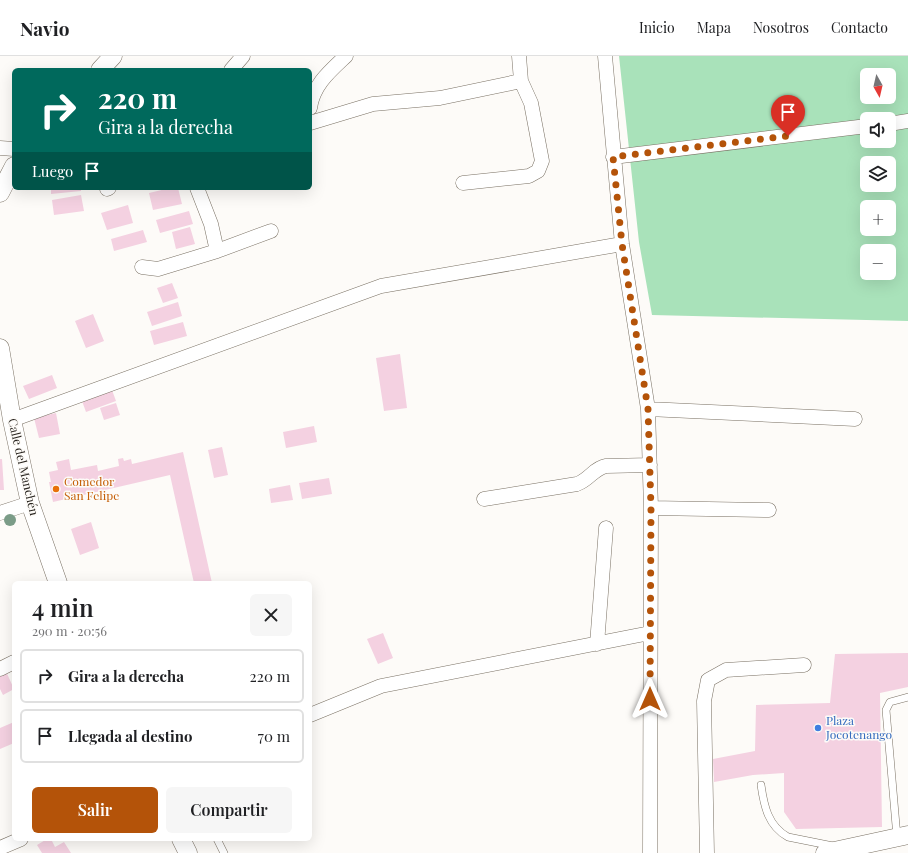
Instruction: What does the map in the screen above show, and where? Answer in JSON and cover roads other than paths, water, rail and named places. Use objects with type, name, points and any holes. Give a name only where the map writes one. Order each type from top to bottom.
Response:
[{"type":"street","points":[[102,68],[113,56]]},
{"type":"street","points":[[233,68],[243,56]]},
{"type":"street","points":[[312,97],[317,86],[346,56]]},
{"type":"street","points":[[464,183],[529,176],[538,171],[541,167],[542,155],[531,103],[521,81],[519,56]]},
{"type":"street","points":[[605,56],[622,244],[648,409],[651,508],[650,853]]},
{"type":"street","points":[[312,122],[373,104],[440,98],[521,81]]},
{"type":"street","points":[[896,123],[908,121]]},
{"type":"street","points":[[613,157],[860,127]]},
{"type":"street","points":[[0,148],[12,149]]},
{"type":"street","points":[[0,193],[12,170]]},
{"type":"street","points":[[199,190],[211,224],[217,251]]},
{"type":"street","points":[[142,267],[158,269],[217,251],[271,231]]},
{"type":"street","points":[[12,420],[381,286],[622,244]]},
{"type":"street","name":"Calle del Manchén","points":[[0,348],[12,420],[30,503],[57,581]]},
{"type":"street","points":[[648,409],[855,419]]},
{"type":"street","points":[[484,499],[578,484],[599,467],[650,465]]},
{"type":"street","points":[[0,513],[30,503]]},
{"type":"street","points":[[651,508],[769,510]]},
{"type":"street","points":[[597,644],[606,528]]},
{"type":"street","points":[[312,714],[381,686],[650,633]]},
{"type":"street","points":[[0,669],[12,663]]},
{"type":"street","points":[[708,853],[704,701],[708,680],[726,670],[804,666]]},
{"type":"street","points":[[825,853],[902,836]]},
{"type":"street","points":[[3,846],[16,841]]},
{"type":"street","points":[[182,841],[188,853]]},
{"type":"lane","points":[[902,836],[886,710],[890,702],[908,697]]},
{"type":"lane","points":[[761,785],[770,821],[782,834],[788,837],[847,848]]},
{"type":"lane","points":[[218,841],[224,853]]},
{"type":"place","name":"Comedor San Felipe","points":[[56,489]]},
{"type":"place","name":"Plaza Jocotenango","points":[[818,728]]}]
